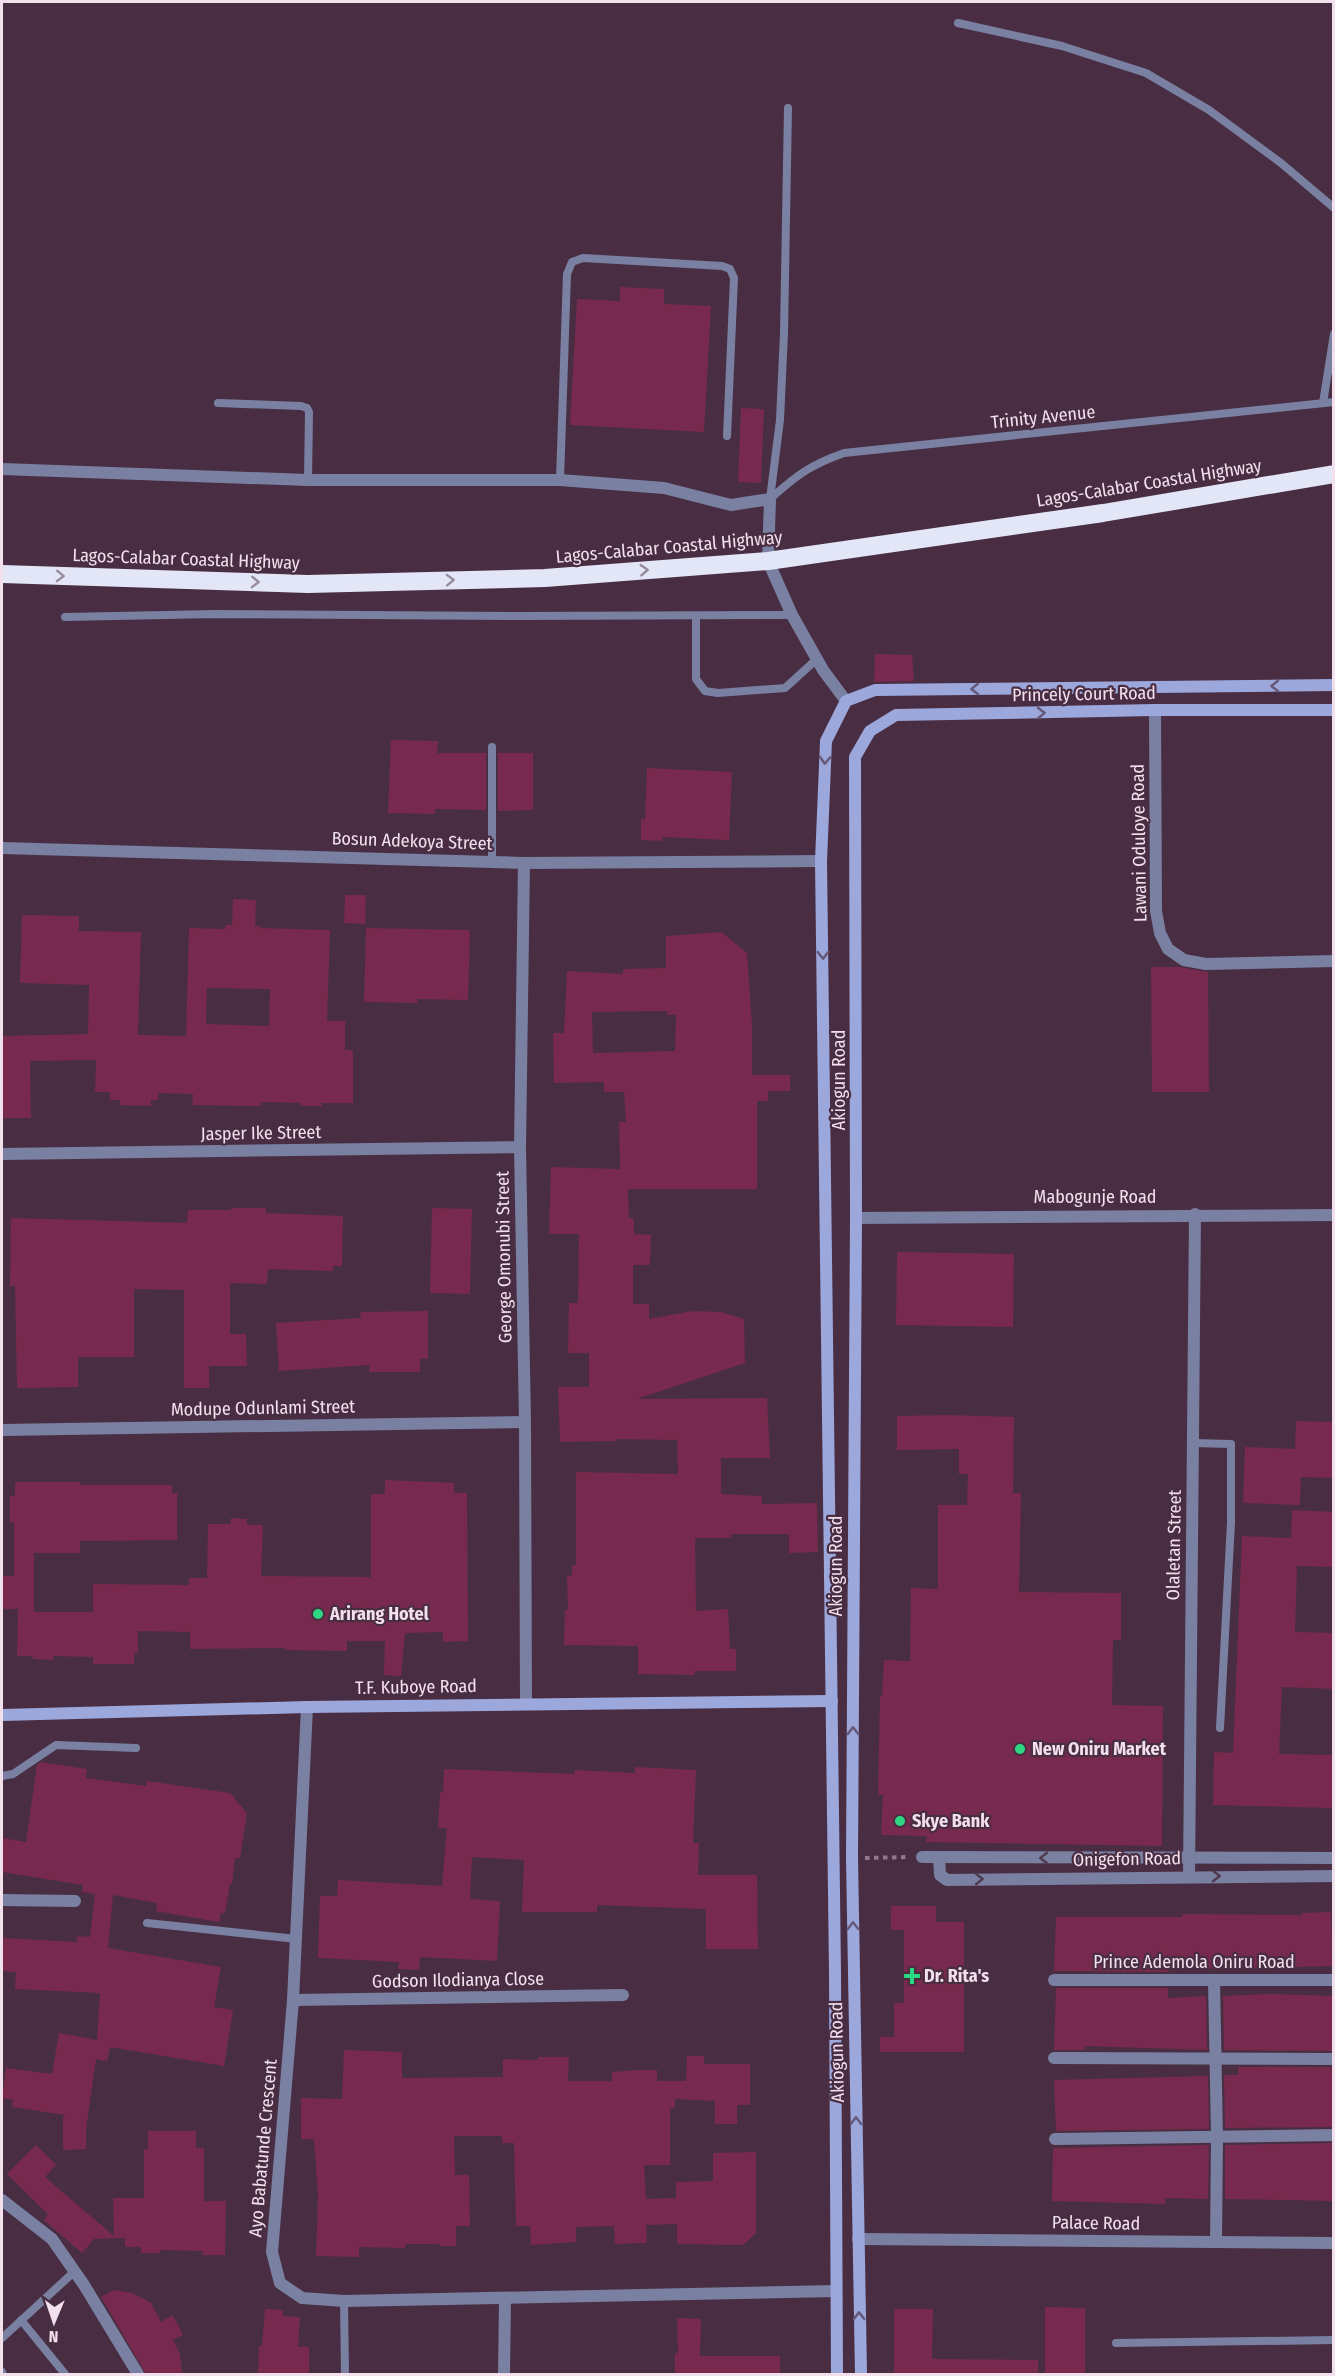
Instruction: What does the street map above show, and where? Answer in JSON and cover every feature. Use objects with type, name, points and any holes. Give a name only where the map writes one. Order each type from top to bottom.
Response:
[{"type":"highway","name":"Lagos-Calabar Coastal Highway","points":[[2,573],[308,584],[544,578],[768,561],[1103,513],[1334,474]]},
{"type":"street","points":[[2,469],[308,480],[560,480],[626,483],[664,488],[731,505],[770,499],[768,561],[792,615],[817,659],[846,701]]},
{"type":"street","points":[[837,2374],[822,861],[826,741],[846,701],[876,690],[1334,685]]},
{"type":"street","name":"Princely Court Road","points":[[855,757],[870,731],[896,715],[1155,710],[1334,710]]},
{"type":"street","name":"Lawani Oduloye Road","points":[[1155,710],[1156,910],[1160,933],[1168,950],[1184,960],[1206,964],[1334,962]]},
{"type":"street","name":"Akiogun Road","points":[[855,757],[856,1218],[852,1858],[861,2374]]},
{"type":"street","name":"Bosun Adekoya Street","points":[[2,848],[524,863],[822,861]]},
{"type":"street","name":"George Omonubi Street","points":[[524,863],[520,1147],[525,1422],[526,1704]]},
{"type":"street","name":"Jasper Ike Street","points":[[2,1154],[520,1147]]},
{"type":"street","name":"Mabogunje Road","points":[[856,1218],[1195,1214],[1334,1215]]},
{"type":"street","name":"Olaletan Street","points":[[1189,1876],[1195,1214]]},
{"type":"street","name":"Modupe Odunlami Street","points":[[2,1430],[525,1422]]},
{"type":"street","name":"T.F. Kuboye Road","points":[[2,1715],[307,1707],[832,1701]]},
{"type":"street","name":"Ayo Babatunde Crescent","points":[[307,1707],[297,1939],[272,2252],[280,2283],[302,2298],[344,2301],[836,2291]]},
{"type":"street","name":"Onigefon Road","points":[[922,1857],[1334,1858]]},
{"type":"street","name":"Onigefon Road","points":[[939,1857],[940,1875],[947,1880],[1334,1876]]},
{"type":"street","points":[[2,1900],[75,1901]]},
{"type":"street","name":"Prince Ademola Oniru Road","points":[[1054,1980],[1334,1980]]},
{"type":"street","points":[[1214,1980],[1217,2137],[1216,2242]]},
{"type":"street","name":"Godson Ilodianya Close","points":[[293,2000],[623,1995]]},
{"type":"street","points":[[1054,2058],[1334,2059]]},
{"type":"street","points":[[1055,2139],[1334,2135]]},
{"type":"street","points":[[2,2200],[52,2239],[75,2271],[138,2374]]},
{"type":"street","name":"Palace Road","points":[[858,2239],[1334,2244]]},
{"type":"street","points":[[504,2374],[505,2298]]},
{"type":"lane","points":[[958,23],[1062,46],[1146,73],[1209,110],[1281,163],[1334,208]]},
{"type":"lane","points":[[770,499],[781,398],[788,108]]},
{"type":"lane","points":[[560,480],[567,274],[572,262],[583,258],[722,266],[730,269],[734,278],[727,436]]},
{"type":"lane","points":[[1323,403],[1334,334]]},
{"type":"lane","name":"Trinity Avenue","points":[[770,499],[798,473],[844,453],[1334,402]]},
{"type":"lane","points":[[218,403],[307,408],[309,412],[308,480]]},
{"type":"lane","points":[[65,617],[215,614],[792,615]]},
{"type":"lane","points":[[696,616],[696,679],[705,691],[718,693],[785,687],[817,659]]},
{"type":"lane","points":[[492,747],[492,861]]},
{"type":"lane","points":[[1193,1443],[1231,1444],[1231,1522],[1220,1728]]},
{"type":"lane","points":[[2,1776],[13,1774],[56,1746],[67,1744],[136,1748]]},
{"type":"lane","points":[[147,1923],[297,1939]]},
{"type":"lane","points":[[2,2338],[75,2271]]},
{"type":"lane","points":[[344,2301],[345,2374]]},
{"type":"lane","points":[[21,2320],[65,2374]]},
{"type":"lane","points":[[1116,2343],[1334,2340]]},
{"type":"path","points":[[852,1858],[922,1857]]},
{"type":"building","points":[[620,287],[664,289],[664,304],[711,306],[704,432],[570,425],[577,299],[620,301]]},
{"type":"building","points":[[741,408],[764,409],[761,483],[738,482]]},
{"type":"building","points":[[875,654],[912,655],[914,681],[874,682]]},
{"type":"building","points":[[391,740],[438,741],[437,753],[486,753],[486,810],[435,809],[435,814],[388,813]]},
{"type":"building","points":[[498,753],[533,753],[533,810],[498,811]]},
{"type":"building","points":[[647,768],[732,772],[729,840],[662,837],[662,841],[641,840],[641,819],[645,819]]},
{"type":"building","points":[[345,895],[366,895],[365,924],[344,923]]},
{"type":"building","points":[[233,899],[256,900],[255,926],[330,930],[327,1021],[345,1021],[345,1050],[353,1050],[353,1103],[321,1103],[322,1106],[261,1102],[261,1106],[192,1105],[193,1094],[158,1093],[158,1100],[151,1100],[151,1106],[120,1105],[120,1100],[110,1100],[110,1092],[95,1092],[96,1060],[30,1061],[31,1118],[2,1118],[2,1036],[88,1034],[89,985],[20,983],[22,915],[79,916],[79,931],[141,932],[138,1035],[186,1036],[189,928],[225,929],[225,925],[232,925]],"holes":[[[207,988],[270,989],[269,1026],[206,1024]]]},
{"type":"building","points":[[366,928],[470,930],[468,1000],[417,999],[417,1003],[364,1002]]},
{"type":"building","points":[[721,932],[747,953],[752,1024],[752,1075],[790,1075],[790,1091],[768,1091],[768,1101],[757,1101],[757,1189],[628,1189],[629,1218],[634,1219],[634,1234],[651,1235],[650,1265],[633,1265],[633,1304],[649,1304],[649,1319],[693,1311],[721,1312],[744,1319],[745,1363],[637,1399],[767,1398],[770,1458],[721,1458],[721,1494],[762,1496],[762,1504],[817,1503],[818,1552],[789,1553],[789,1534],[731,1534],[731,1538],[695,1538],[696,1611],[728,1609],[730,1649],[736,1649],[736,1671],[695,1671],[695,1675],[638,1674],[638,1646],[564,1645],[565,1610],[568,1610],[567,1576],[572,1575],[572,1565],[576,1565],[576,1472],[678,1474],[677,1440],[617,1439],[617,1441],[560,1442],[558,1387],[589,1387],[589,1353],[568,1353],[569,1303],[578,1303],[579,1234],[549,1234],[551,1167],[620,1169],[619,1122],[626,1122],[624,1092],[604,1092],[604,1082],[554,1083],[553,1033],[564,1033],[567,971],[623,974],[623,969],[666,968],[666,936]],"holes":[[[667,1011],[667,1015],[676,1015],[675,1051],[593,1053],[592,1012]]]},
{"type":"building","points":[[1151,967],[1180,967],[1208,972],[1209,1092],[1152,1092]]},
{"type":"building","points":[[231,1208],[266,1208],[266,1213],[343,1216],[342,1266],[333,1266],[333,1271],[268,1269],[267,1284],[230,1283],[230,1334],[246,1334],[247,1366],[209,1366],[209,1388],[184,1388],[184,1290],[134,1289],[134,1357],[78,1357],[78,1387],[17,1388],[15,1286],[10,1286],[11,1218],[187,1223],[188,1210],[231,1210]]},
{"type":"building","points":[[432,1208],[472,1209],[470,1294],[430,1293]]},
{"type":"building","points":[[897,1252],[1014,1254],[1013,1327],[896,1325]]},
{"type":"building","points":[[428,1311],[428,1359],[420,1359],[420,1372],[369,1372],[369,1365],[279,1371],[276,1323],[361,1318],[360,1312]]},
{"type":"building","name":"New Oniru Market","points":[[897,1416],[1014,1417],[1013,1493],[1021,1493],[1019,1592],[1121,1593],[1121,1640],[1113,1640],[1112,1705],[1163,1706],[1162,1846],[926,1842],[927,1836],[881,1835],[883,1795],[878,1795],[880,1696],[882,1696],[884,1660],[910,1661],[911,1588],[938,1589],[938,1505],[967,1505],[968,1474],[959,1474],[959,1449],[897,1450]]},
{"type":"building","points":[[1296,1421],[1334,1422],[1334,1478],[1301,1477],[1300,1505],[1243,1503],[1245,1447],[1295,1449]]},
{"type":"building","points":[[385,1480],[454,1483],[454,1493],[467,1493],[468,1641],[443,1642],[443,1632],[405,1633],[401,1676],[384,1675],[385,1641],[347,1641],[347,1651],[285,1650],[285,1648],[190,1649],[190,1632],[138,1631],[138,1653],[134,1653],[134,1664],[93,1664],[93,1657],[53,1656],[53,1660],[17,1656],[18,1609],[2,1609],[2,1576],[14,1576],[14,1522],[10,1522],[10,1496],[15,1496],[15,1482],[172,1485],[172,1493],[177,1493],[177,1540],[80,1541],[80,1553],[34,1553],[34,1612],[93,1612],[93,1584],[189,1585],[189,1578],[207,1578],[208,1524],[231,1524],[231,1518],[247,1519],[247,1525],[263,1525],[261,1576],[371,1577],[371,1494],[385,1494]]},
{"type":"building","points":[[1292,1510],[1334,1512],[1334,1567],[1297,1566],[1295,1632],[1334,1633],[1334,1689],[1282,1687],[1279,1754],[1334,1755],[1334,1808],[1213,1805],[1214,1752],[1233,1753],[1242,1536],[1291,1538]]},
{"type":"building","points":[[41,1762],[87,1769],[86,1778],[146,1786],[147,1781],[230,1793],[247,1813],[240,1858],[235,1858],[225,1913],[221,1913],[219,1922],[156,1911],[157,1903],[113,1895],[108,1948],[221,1967],[214,2007],[233,2010],[224,2066],[110,2047],[107,2061],[96,2059],[86,2129],[86,2149],[63,2150],[63,2117],[65,2115],[12,2107],[13,2100],[2,2098],[6,2068],[52,2074],[59,2033],[97,2040],[100,1993],[15,1989],[16,1972],[2,1971],[2,1938],[77,1942],[77,1936],[90,1937],[95,1894],[82,1892],[83,1885],[2,1872],[2,1838],[26,1842],[37,1765]]},
{"type":"building","points":[[635,1767],[696,1770],[693,1843],[699,1843],[698,1875],[757,1875],[758,1949],[706,1949],[706,1909],[597,1905],[597,1912],[522,1912],[524,1860],[472,1857],[470,1899],[500,1901],[497,1961],[420,1957],[419,1970],[398,1969],[399,1962],[318,1958],[320,1896],[337,1896],[338,1880],[442,1886],[447,1828],[438,1828],[444,1769],[575,1774],[575,1770],[635,1773]]},
{"type":"building","points":[[891,1906],[936,1906],[936,1922],[964,1922],[964,2052],[880,2052],[880,2037],[894,2037],[894,2003],[904,2003],[904,1930],[891,1930]]},
{"type":"building","points":[[1331,1912],[1332,1966],[1218,1969],[1169,1967],[1169,1972],[1054,1971],[1056,1917],[1182,1917],[1182,1914],[1302,1915],[1302,1913]]},
{"type":"building","points":[[1056,1988],[1168,1988],[1168,1998],[1206,1996],[1207,2050],[1085,2046],[1085,2050],[1054,2050]]},
{"type":"building","points":[[1267,1994],[1334,1996],[1332,2051],[1224,2050],[1223,1996]]},
{"type":"building","points":[[344,2050],[402,2052],[402,2078],[503,2077],[503,2059],[538,2060],[538,2057],[569,2057],[568,2081],[612,2081],[612,2072],[657,2070],[657,2081],[686,2081],[687,2056],[704,2056],[704,2064],[750,2064],[750,2105],[737,2105],[737,2124],[715,2124],[715,2101],[675,2099],[675,2108],[670,2108],[670,2165],[644,2165],[646,2199],[676,2198],[676,2182],[713,2181],[713,2153],[756,2152],[756,2233],[743,2245],[677,2244],[677,2224],[646,2225],[647,2243],[615,2244],[614,2226],[576,2227],[576,2242],[531,2245],[530,2226],[516,2226],[514,2143],[502,2143],[502,2136],[454,2136],[455,2175],[469,2175],[470,2226],[456,2226],[456,2246],[405,2244],[405,2248],[359,2247],[359,2257],[316,2256],[318,2196],[314,2139],[301,2139],[301,2098],[342,2099]]},
{"type":"building","points":[[1238,2067],[1331,2067],[1334,2071],[1332,2127],[1225,2128],[1224,2075],[1238,2075]]},
{"type":"building","points":[[1208,2076],[1209,2129],[1056,2131],[1054,2080]]},
{"type":"building","points":[[148,2131],[196,2131],[196,2148],[204,2148],[204,2201],[226,2201],[225,2255],[202,2255],[203,2251],[160,2250],[160,2253],[141,2253],[141,2247],[125,2247],[125,2238],[94,2239],[82,2253],[44,2220],[48,2214],[7,2174],[36,2145],[56,2165],[45,2177],[114,2236],[113,2198],[144,2198],[144,2149],[148,2149]]},
{"type":"building","points":[[1332,2143],[1331,2148],[1334,2148],[1334,2201],[1225,2199],[1225,2145]]},
{"type":"building","points":[[1209,2145],[1208,2199],[1165,2198],[1165,2204],[1052,2201],[1053,2148]]},
{"type":"building","points":[[114,2290],[133,2293],[151,2303],[161,2322],[173,2315],[183,2335],[173,2340],[180,2354],[182,2374],[146,2374],[101,2297]]},
{"type":"building","points":[[1045,2307],[1085,2308],[1085,2374],[1045,2374]]},
{"type":"building","points":[[265,2309],[283,2310],[283,2316],[300,2317],[298,2347],[309,2347],[309,2374],[258,2374],[259,2346],[262,2346]]},
{"type":"building","points":[[894,2309],[933,2309],[932,2359],[1038,2360],[1038,2374],[894,2374]]},
{"type":"building","points":[[677,2318],[701,2319],[700,2356],[780,2356],[780,2374],[675,2374],[675,2353],[678,2353]]},
{"type":"place","name":"Arirang Hotel","points":[[318,1614]]},
{"type":"place","name":"New Oniru Market","points":[[1020,1749]]},
{"type":"place","name":"Skye Bank","points":[[900,1821]]},
{"type":"place","name":"Dr. Rita's","points":[[912,1976]]}]
